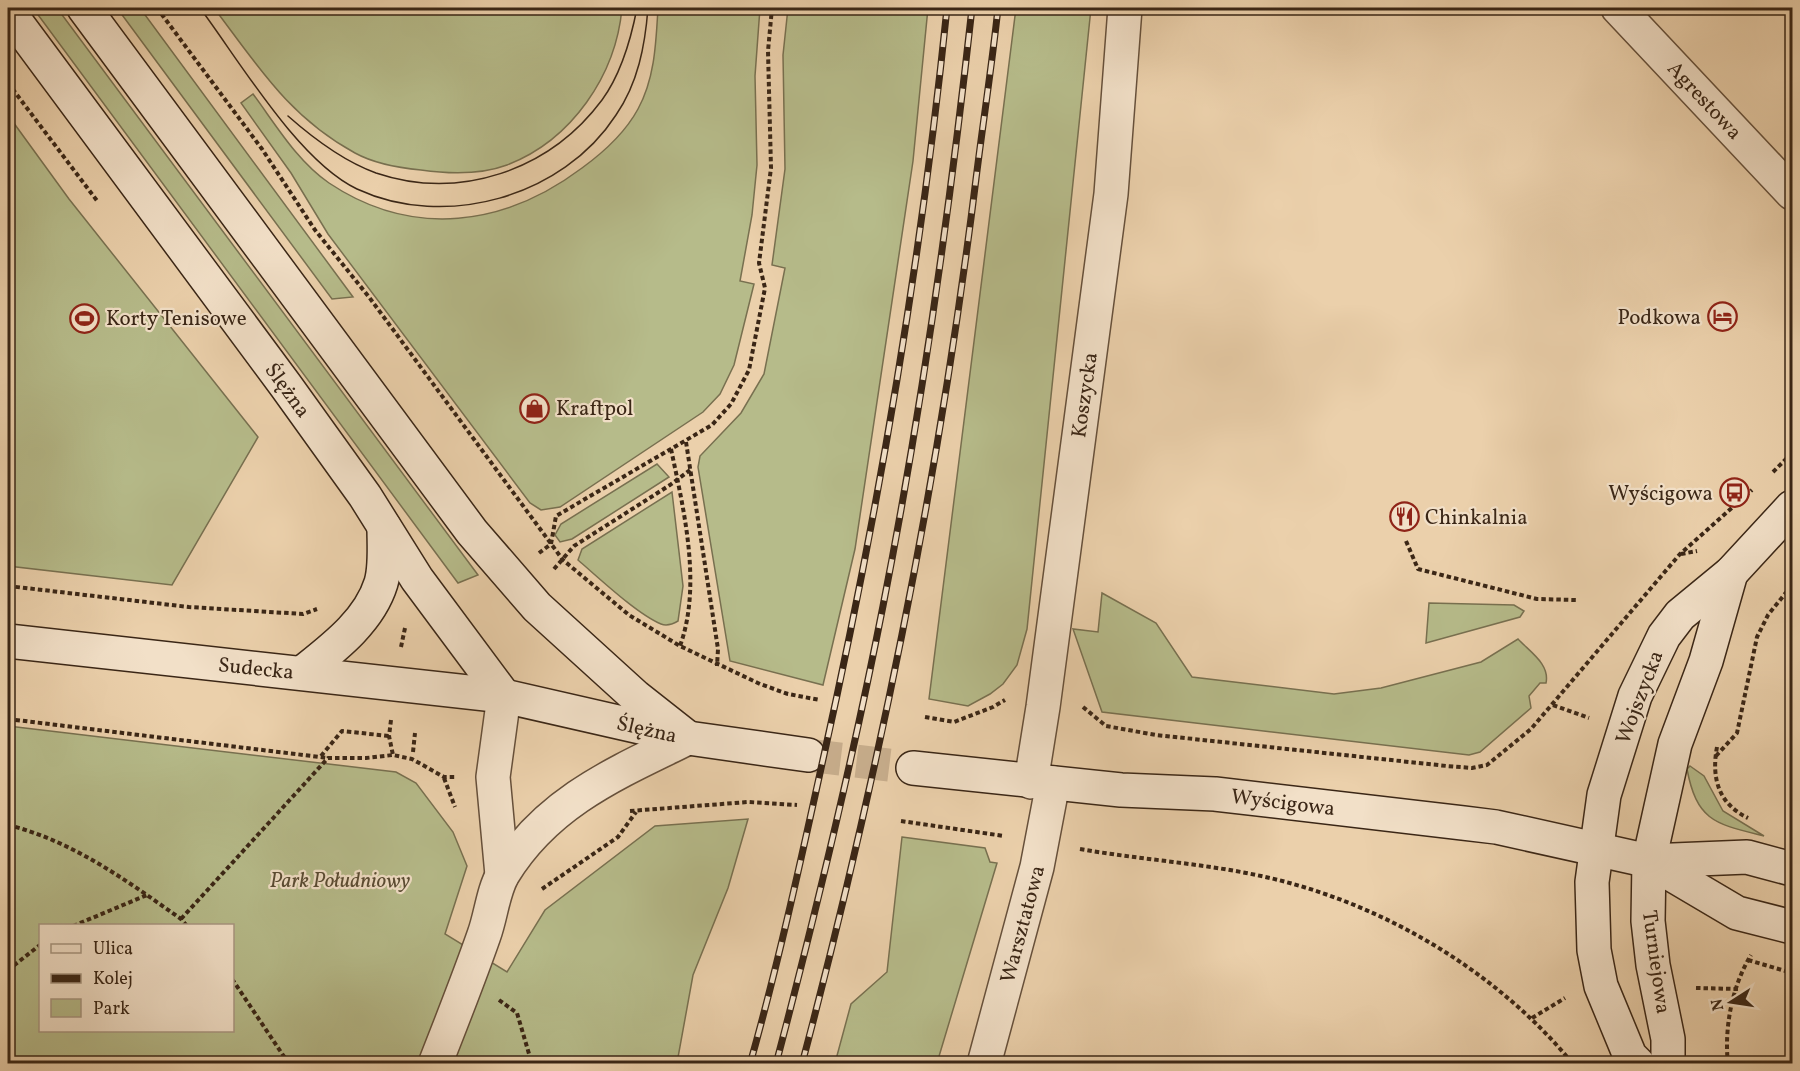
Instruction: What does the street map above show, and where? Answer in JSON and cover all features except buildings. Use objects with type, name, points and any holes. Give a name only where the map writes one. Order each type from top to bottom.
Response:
[{"type":"street","name":"Ślężna","points":[[84,8],[471,532],[537,608],[636,697],[688,738]]},
{"type":"street","name":"Koszycka","points":[[1042,782],[1043,707],[1111,194],[1125,8]]},
{"type":"street","name":"Agrestowa","points":[[1618,8],[1792,193]]},
{"type":"street","name":"Ślężna","points":[[8,11],[286,386],[451,626],[504,696],[688,738]]},
{"type":"street","name":"Wojszycka","points":[[1594,848],[1604,795],[1635,696],[1648,664],[1664,636],[1680,615],[1731,573],[1792,507]]},
{"type":"street","points":[[302,673],[346,637],[374,599],[381,582],[384,527]]},
{"type":"street","name":"Wojszycka","points":[[1649,861],[1675,744],[1706,661],[1731,573]]},
{"type":"street","name":"Sudecka","points":[[8,642],[504,696]]},
{"type":"street","points":[[435,1064],[485,934],[502,875],[493,777],[504,696]]},
{"type":"street","points":[[502,875],[539,829],[568,802],[599,782],[688,738],[808,755]]},
{"type":"street","name":"Wyścigowa","points":[[913,768],[1042,782],[1215,794],[1463,823],[1649,861],[1747,857],[1792,869]]},
{"type":"street","name":"Warsztatowa","points":[[984,1064],[1042,843],[1042,782]]},
{"type":"street","points":[[1594,848],[1591,916],[1593,950],[1605,996],[1630,1056],[1638,1064]]},
{"type":"street","name":"Wyścigowa","points":[[1649,861],[1737,913],[1792,927]]},
{"type":"street","name":"Turniejowa","points":[[1649,861],[1648,921],[1653,965],[1668,1039],[1668,1064]]},
{"type":"path","points":[[157,8],[262,149],[315,230],[369,297],[563,560],[629,615],[680,646],[717,666],[788,694],[820,700]]},
{"type":"path","points":[[551,544],[556,516],[712,425],[731,404],[749,370],[765,288],[759,262],[771,168],[768,51],[772,8]]},
{"type":"path","points":[[686,442],[718,650],[717,666]]},
{"type":"path","points":[[671,449],[692,584],[687,626],[680,646]]},
{"type":"path","points":[[1766,478],[1792,453]]},
{"type":"path","points":[[563,560],[574,546],[690,470]]},
{"type":"path","points":[[1074,699],[1106,726],[1156,735],[1472,768],[1486,765],[1531,729],[1600,645],[1680,554],[1757,486]]},
{"type":"path","points":[[1406,541],[1418,569],[1537,599],[1576,600]]},
{"type":"path","points":[[1754,821],[1733,811],[1721,798],[1715,777],[1715,756],[1737,733],[1757,637],[1768,615],[1792,585]]},
{"type":"path","points":[[8,586],[189,607],[268,613],[303,614],[322,608]]},
{"type":"path","points":[[925,717],[954,722],[993,707],[1008,698]]},
{"type":"path","points":[[1553,705],[1596,720]]},
{"type":"path","points":[[8,718],[328,758],[366,759],[393,755],[412,759],[444,777]]},
{"type":"path","points":[[391,722],[389,736],[393,755]]},
{"type":"path","points":[[320,757],[342,731],[389,736]]},
{"type":"path","points":[[413,752],[415,733]]},
{"type":"path","points":[[181,919],[328,758]]},
{"type":"path","points":[[627,810],[636,812],[748,802],[797,805]]},
{"type":"path","points":[[545,886],[618,837],[636,812]]},
{"type":"path","points":[[901,821],[990,834]]},
{"type":"path","points":[[8,825],[33,831],[100,863],[185,924]]},
{"type":"path","points":[[1042,843],[1224,869],[1286,882],[1346,900],[1385,916],[1515,1001],[1573,1064]]},
{"type":"path","points":[[78,924],[147,895]]},
{"type":"path","points":[[8,970],[39,946]]},
{"type":"path","points":[[1728,1064],[1726,1044],[1728,1017],[1753,951]]},
{"type":"path","points":[[1748,960],[1792,973]]},
{"type":"path","points":[[234,982],[289,1064]]},
{"type":"path","points":[[490,993],[517,1013],[532,1064]]},
{"type":"green space","points":[[33,8],[57,8],[478,575],[458,583]]},
{"type":"green space","points":[[117,8],[140,8],[353,297],[332,299]]},
{"type":"green space","points":[[214,8],[622,8],[611,57],[587,102],[570,122],[552,139],[530,154],[507,165],[486,171],[453,173],[379,163],[355,153],[332,139],[293,107],[276,89]]},
{"type":"green space","points":[[658,8],[760,8],[755,76],[757,165],[752,215],[740,281],[754,284],[734,365],[720,394],[703,412],[560,507],[541,510],[530,503],[328,234],[291,173],[241,103],[253,94],[288,142],[317,174],[361,201],[393,212],[426,218],[458,218],[490,213],[522,203],[552,188],[598,155],[627,126],[638,109],[648,85],[654,60]]},
{"type":"green space","points":[[788,8],[928,8],[913,161],[855,549],[823,685],[730,661],[698,467],[700,456],[741,413],[764,374],[785,268],[772,265],[785,169],[783,55]]},
{"type":"green space","points":[[1016,8],[1091,8],[1027,629],[1017,665],[1003,684],[968,706],[929,699]]},
{"type":"green space","name":"Korty Tenisowe","points":[[8,115],[69,199],[258,437],[172,585],[8,566]]},
{"type":"green space","points":[[657,464],[669,477],[572,539],[560,542],[555,535],[561,524]]},
{"type":"green space","points":[[672,492],[683,586],[678,621],[665,625],[651,619],[630,604],[578,560],[582,549]]},
{"type":"green space","points":[[1102,593],[1156,623],[1192,677],[1334,694],[1381,688],[1481,662],[1518,639],[1542,664],[1546,683],[1540,683],[1529,696],[1531,708],[1480,752],[1469,755],[1102,712],[1073,629],[1098,632]]},
{"type":"green space","points":[[1429,603],[1514,605],[1524,611],[1520,617],[1426,643]]},
{"type":"green space","name":"Park Południowy","points":[[8,726],[396,772],[416,783],[453,832],[467,866],[445,934],[507,972],[545,910],[655,826],[748,819],[728,888],[693,975],[677,1063],[8,1064]]},
{"type":"green space","points":[[1690,766],[1704,776],[1723,811],[1764,836],[1721,824],[1711,818],[1696,800],[1687,769]]},
{"type":"green space","points":[[902,837],[985,848],[990,862],[997,863],[937,1063],[835,1063],[851,1004],[887,972]]},
{"type":"tunnel","points":[[808,755],[913,768]]},
{"type":"tram line","points":[[200,8],[251,81],[313,156],[335,175],[357,189],[391,201],[427,206],[464,205],[500,198],[534,185],[566,167],[593,143],[616,115],[630,90],[639,64],[648,8]]},
{"type":"tram line","points":[[288,116],[329,149],[376,173],[407,181],[439,183],[470,181],[500,174],[529,162],[556,145],[580,125],[602,100],[615,79],[624,56],[637,8]]},
{"type":"railway","points":[[750,1064],[805,839],[862,576],[911,293],[947,8]]},
{"type":"railway","points":[[776,1064],[847,778],[897,532],[934,308],[972,8]]},
{"type":"railway","points":[[802,1064],[881,735],[925,514],[961,291],[998,8]]},
{"type":"place","name":"Podkowa","points":[[1722,317]]},
{"type":"place","name":"Korty Tenisowe","points":[[85,318]]},
{"type":"place","name":"Kraftpol","points":[[535,408]]},
{"type":"place","name":"Wyścigowa","points":[[1734,493]]},
{"type":"place","name":"Chinkalnia","points":[[1404,517]]}]
